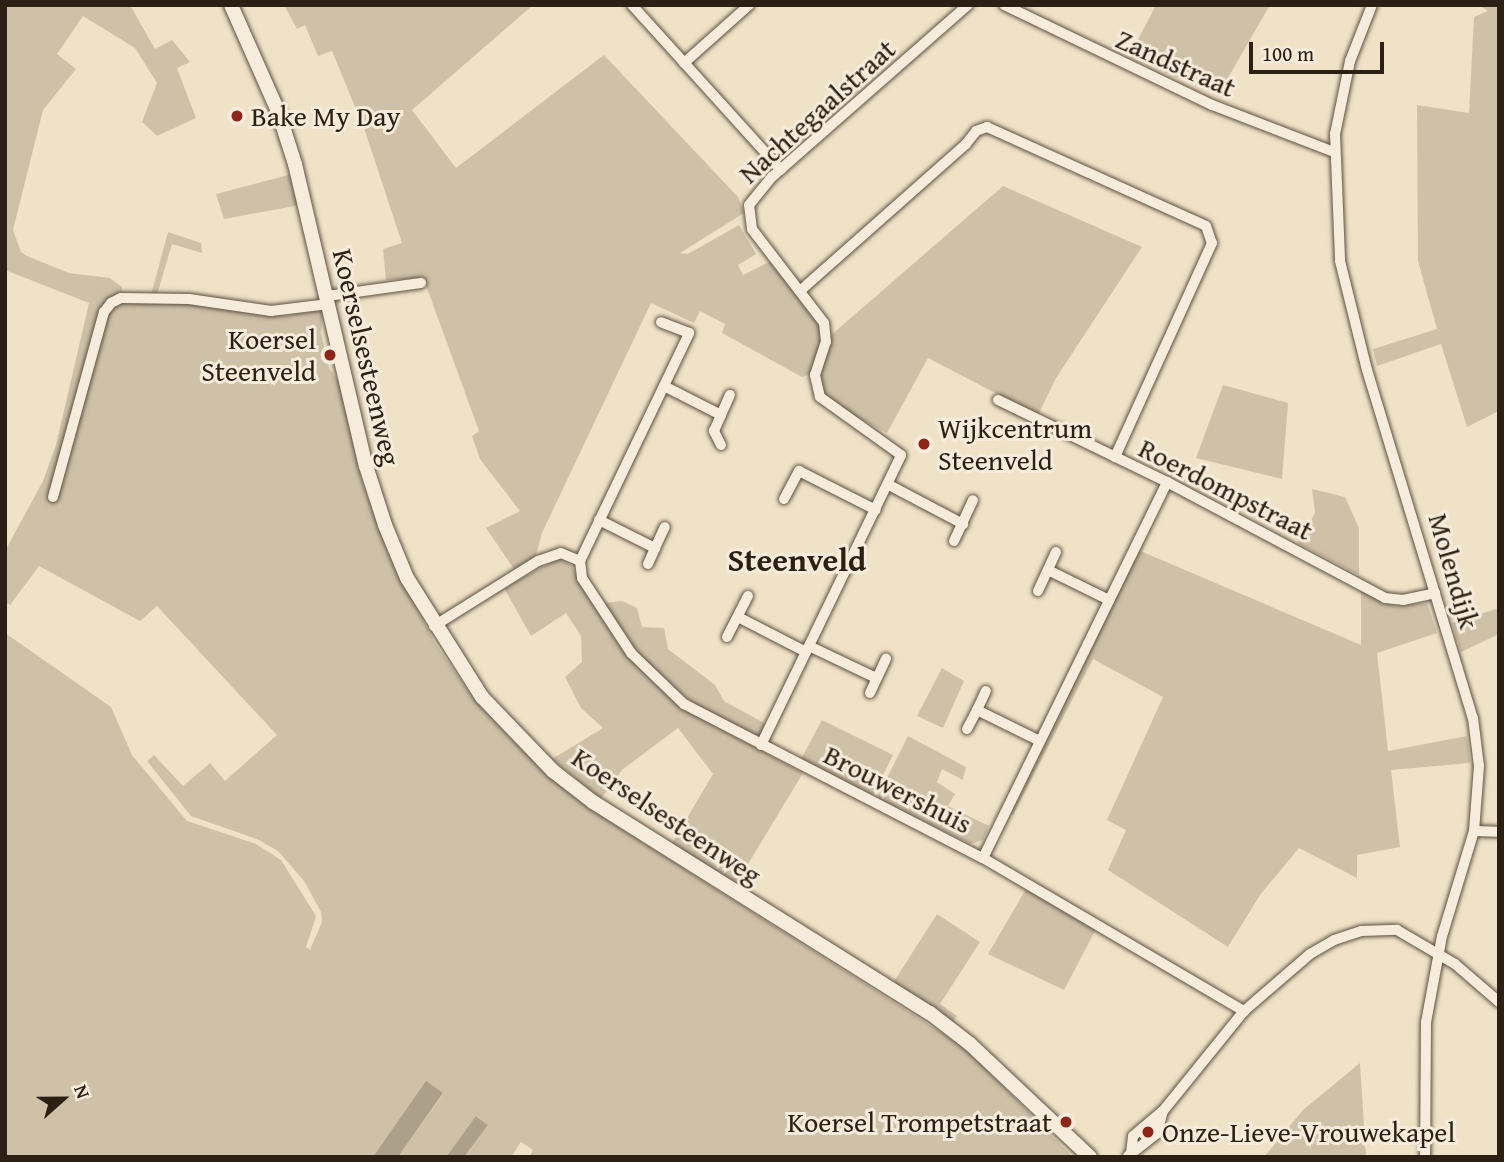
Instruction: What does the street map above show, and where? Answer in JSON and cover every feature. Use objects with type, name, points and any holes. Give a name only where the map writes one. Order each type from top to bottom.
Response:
[{"type":"street","name":"Koerselsesteenweg","points":[[231,5],[278,111],[328,300],[376,499],[407,578],[482,697],[553,771],[628,826],[930,1013],[970,1044],[1090,1157]]},
{"type":"street","points":[[632,5],[780,170]]},
{"type":"street","points":[[684,63],[749,5]]},
{"type":"street","name":"Nachtegaalstraat","points":[[889,485],[901,455],[820,397],[814,375],[826,334],[818,312],[749,221],[753,197],[780,170],[968,5]]},
{"type":"street","name":"Zandstraat","points":[[1004,5],[1212,105],[1334,152]]},
{"type":"street","name":"Molendijk","points":[[1372,5],[1350,61],[1334,152],[1342,277],[1477,735],[1479,781],[1474,831],[1438,954],[1425,1029],[1425,1157]]},
{"type":"street","points":[[801,290],[985,127],[1206,226],[1212,243],[1115,457]]},
{"type":"street","points":[[53,497],[104,312],[111,303],[121,298],[189,299],[271,311],[421,283]]},
{"type":"street","points":[[435,626],[538,561],[561,553],[580,561],[689,333],[661,322]]},
{"type":"street","points":[[664,386],[721,415]]},
{"type":"street","points":[[721,445],[714,431],[730,395]]},
{"type":"street","name":"Roerdompstraat","points":[[998,400],[1167,482],[1385,598],[1403,600],[1436,593]]},
{"type":"street","points":[[784,499],[799,471],[876,510]]},
{"type":"street","points":[[983,858],[1167,482]]},
{"type":"street","points":[[761,745],[889,485],[963,524]]},
{"type":"street","points":[[954,541],[973,500]]},
{"type":"street","points":[[599,520],[655,548]]},
{"type":"street","points":[[648,564],[665,527]]},
{"type":"street","points":[[1038,591],[1056,552]]},
{"type":"street","name":"Brouwershuis","points":[[580,561],[582,578],[631,653],[684,704],[983,858],[1244,1011]]},
{"type":"street","points":[[1048,570],[1109,600]]},
{"type":"street","points":[[727,637],[748,596]]},
{"type":"street","points":[[738,617],[876,678]]},
{"type":"street","points":[[870,693],[886,659]]},
{"type":"street","points":[[967,729],[986,691]]},
{"type":"street","points":[[977,710],[1040,741]]},
{"type":"street","points":[[1474,831],[1499,832]]},
{"type":"street","points":[[1130,1155],[1133,1136],[1163,1111],[1244,1011],[1310,954],[1347,934],[1397,930],[1438,954],[1499,1002]]},
{"type":"street","points":[[1130,1155],[1157,1133],[1163,1111]]},
{"type":"shaded area","points":[[5,5],[130,5],[155,49],[172,40],[190,62],[177,68],[196,118],[157,136],[142,122],[157,83],[135,48],[83,16],[57,54],[76,69],[43,110],[13,230],[21,252],[27,256],[69,273],[110,278],[122,287],[122,294],[108,299],[100,312],[70,451],[107,314],[113,306],[122,302],[190,303],[285,316],[323,310],[321,333],[329,368],[339,382],[363,485],[387,551],[435,643],[472,697],[513,741],[612,823],[964,1047],[1073,1157],[529,1157],[533,1150],[521,1142],[511,1157],[464,1157],[488,1125],[477,1116],[446,1157],[398,1157],[443,1094],[427,1082],[373,1157],[5,1157],[5,633],[111,707],[132,755],[187,821],[256,844],[281,860],[316,916],[306,947],[310,950],[322,922],[321,912],[304,881],[278,851],[257,839],[191,816],[147,761],[154,755],[183,786],[210,763],[225,781],[277,735],[157,606],[140,621],[39,566],[10,605],[5,602],[5,551],[43,481],[56,445],[89,303],[5,270]]},
{"type":"shaded area","points":[[284,5],[533,5],[412,110],[456,168],[604,55],[738,197],[744,213],[680,253],[688,254],[739,225],[756,254],[738,265],[743,275],[773,260],[820,321],[823,339],[812,374],[802,377],[722,333],[725,324],[700,311],[694,323],[651,303],[542,533],[535,559],[516,572],[486,528],[520,511],[480,459],[472,436],[479,431],[427,288],[421,278],[386,280],[383,249],[402,243],[365,131],[332,51],[318,56],[305,25],[297,29]]},
{"type":"shaded area","points":[[1156,5],[1270,5],[1218,95],[1129,57]]},
{"type":"shaded area","points":[[1479,5],[1499,5],[1499,411],[1467,427],[1441,344],[1377,366],[1373,349],[1437,329],[1418,261],[1417,105],[1469,113],[1474,17],[1488,11]]},
{"type":"shaded area","points":[[292,174],[300,205],[224,219],[216,194]]},
{"type":"shaded area","points":[[1003,186],[1142,247],[1056,378],[1038,415],[928,358],[887,433],[832,404],[821,391],[820,372],[830,336]]},
{"type":"shaded area","points":[[168,232],[201,243],[202,253],[172,244],[157,295],[151,295]]},
{"type":"shaded area","points":[[1223,385],[1288,403],[1282,479],[1196,458]]},
{"type":"shaded area","points":[[1312,489],[1345,497],[1359,528],[1359,575],[1298,543],[1315,513]]},
{"type":"shaded area","points":[[1138,550],[1361,645],[1361,590],[1395,606],[1427,603],[1437,633],[1377,653],[1388,751],[1467,736],[1470,763],[1391,770],[1400,847],[1357,855],[1357,878],[1299,848],[1260,895],[1228,947],[1108,870],[1126,830],[1107,820],[1163,697],[1093,659],[1013,815],[1009,813]]},
{"type":"shaded area","points":[[559,558],[571,566],[605,622],[654,683],[684,709],[803,773],[736,884],[671,845],[713,774],[678,728],[622,770],[601,799],[552,759],[603,728],[581,708],[565,677],[582,662],[581,636],[566,613],[531,636],[504,588]]},
{"type":"shaded area","points":[[622,601],[637,608],[642,627],[664,628],[668,649],[715,685],[724,701],[766,724],[761,735],[751,735],[697,705],[662,679],[634,649],[604,603]]},
{"type":"shaded area","points":[[1499,608],[1499,634],[1461,652],[1452,623]]},
{"type":"shaded area","points":[[942,668],[964,681],[943,728],[917,716]]},
{"type":"shaded area","points":[[822,720],[893,755],[873,795],[801,759]]},
{"type":"shaded area","points":[[908,736],[966,767],[963,780],[942,769],[937,782],[955,794],[948,806],[989,826],[983,840],[970,844],[877,798]]},
{"type":"shaded area","points":[[1026,889],[1096,929],[1064,990],[988,954]]},
{"type":"shaded area","points":[[937,914],[980,942],[940,1004],[957,1016],[953,1022],[893,983]]},
{"type":"shaded area","points":[[1360,1063],[1366,1157],[1264,1157],[1303,1110]]},
{"type":"shaded area","points":[[426,1081],[443,1093],[398,1157],[373,1157]]},
{"type":"shaded area","points":[[476,1116],[488,1125],[464,1157],[446,1157]]},
{"type":"place","name":"Bake My Day","points":[[237,116]]},
{"type":"place","name":"Koersel Steenveld","points":[[330,355]]},
{"type":"place","name":"Wijkcentrum Steenveld","points":[[924,444]]},
{"type":"place","name":"Koersel Trompetstraat","points":[[1066,1122]]},
{"type":"place","name":"Onze-Lieve-Vrouwekapel","points":[[1148,1132]]},
{"type":"district","name":"Steenveld","points":[[797,560]]}]
